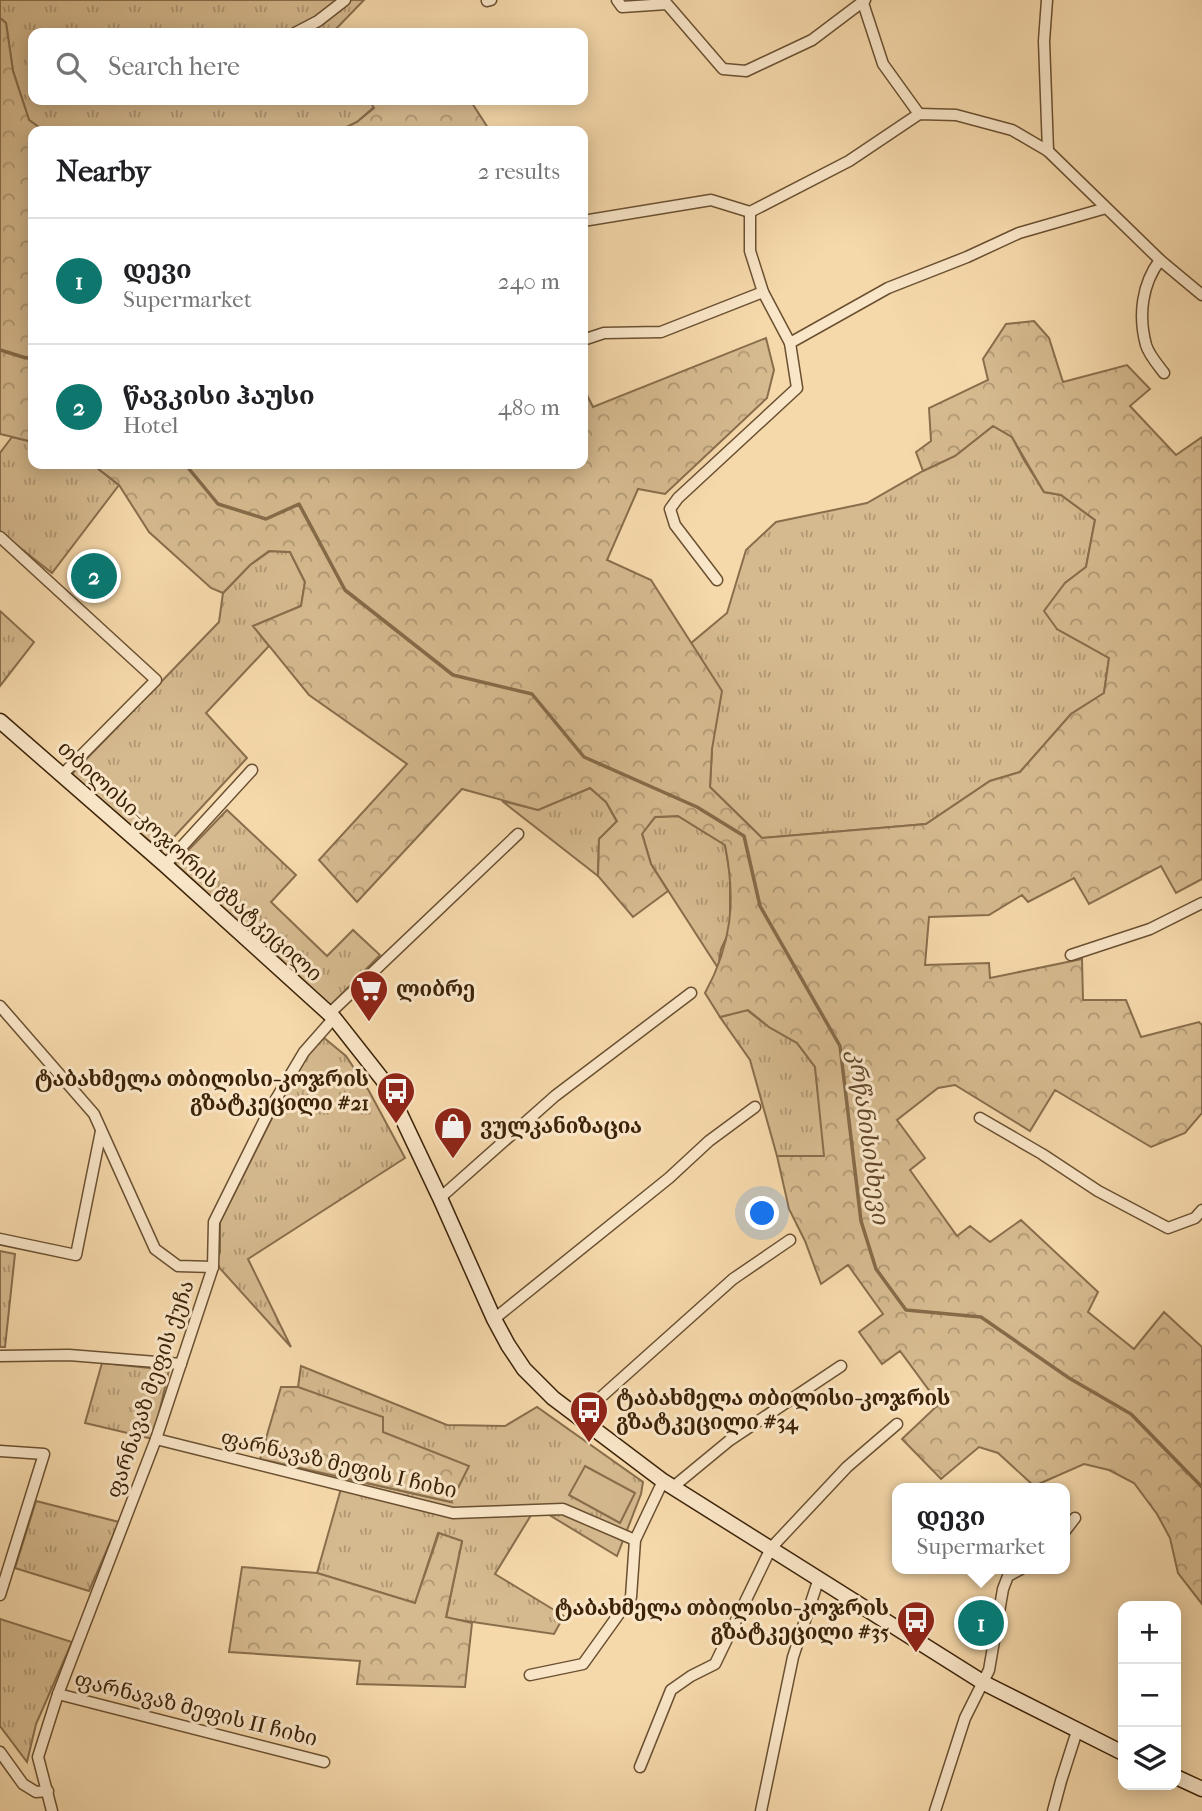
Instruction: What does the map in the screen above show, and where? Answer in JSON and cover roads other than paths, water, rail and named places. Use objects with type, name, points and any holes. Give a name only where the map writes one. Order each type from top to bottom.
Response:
[{"type":"main road","name":"თბილისი-კოჯორის გზატკეცილი","points":[[0,721],[165,864],[332,1015],[386,1084],[494,1319],[524,1369],[552,1398],[668,1484],[984,1683],[1118,1751]]},
{"type":"main road","points":[[1181,1779],[1202,1789]]},
{"type":"street","points":[[305,28],[345,0]]},
{"type":"street","points":[[617,0],[622,7],[667,4],[723,69],[746,71],[812,40],[864,1],[883,64],[919,114]]},
{"type":"street","points":[[1048,0],[1044,41],[1048,151]]},
{"type":"street","points":[[588,220],[711,200],[750,212],[849,161],[919,114],[956,115],[1012,130],[1048,151],[1160,260],[1202,295]]},
{"type":"street","points":[[790,344],[888,288],[1019,233],[1106,208]]},
{"type":"street","points":[[717,580],[675,525],[670,509],[678,498],[797,388],[790,344],[763,292],[750,251],[750,212]]},
{"type":"street","points":[[1160,260],[1148,275],[1141,311],[1147,347],[1164,373]]},
{"type":"street","points":[[588,338],[604,333],[662,332],[763,292]]},
{"type":"street","points":[[0,537],[156,680],[62,775]]},
{"type":"street","points":[[165,864],[252,770]]},
{"type":"street","name":"ფარნავაზ მეფის ქუჩა","points":[[52,1811],[38,1757],[58,1694],[156,1439],[181,1364],[213,1266],[214,1222],[270,1109],[304,1052],[332,1015],[518,834]]},
{"type":"street","points":[[1071,955],[1150,929],[1202,903]]},
{"type":"street","points":[[440,1198],[555,1096],[691,993]]},
{"type":"street","points":[[0,1006],[94,1114],[155,1249],[178,1266],[213,1266]]},
{"type":"street","points":[[494,1319],[669,1178],[709,1141],[755,1107]]},
{"type":"street","points":[[980,1118],[1098,1191],[1168,1228],[1200,1217]]},
{"type":"street","points":[[0,1239],[76,1255],[101,1130]]},
{"type":"street","points":[[581,1421],[591,1406],[733,1279],[790,1240]]},
{"type":"street","points":[[0,1356],[69,1355],[181,1364]]},
{"type":"street","points":[[530,1675],[583,1664],[631,1597],[635,1540],[668,1484],[841,1366]]},
{"type":"street","points":[[640,1767],[671,1690],[715,1664],[771,1548],[847,1467],[897,1424]]},
{"type":"street","name":"ფარნავაზ მეფის I ჩიხი","points":[[156,1439],[453,1514],[563,1509],[635,1540]]},
{"type":"street","points":[[0,1451],[44,1454],[0,1595]]},
{"type":"street","points":[[1070,1524],[1074,1518]]},
{"type":"street","points":[[935,1811],[965,1718],[989,1670],[1003,1589],[1008,1576],[1012,1574]]},
{"type":"street","points":[[761,1811],[793,1657],[819,1578]]},
{"type":"street","name":"ფარნავაზ მეფის II ჩიხი","points":[[58,1694],[324,1762]]},
{"type":"street","points":[[1053,1811],[1077,1731]]},
{"type":"street","points":[[0,1752],[23,1784],[36,1792],[48,1791]]},
{"type":"waterway","name":"კრწანისისხევი","points":[[0,350],[28,358]]},
{"type":"waterway","name":"კრწანისისხევი","points":[[189,469],[218,504],[266,519],[299,504],[345,590],[453,675],[532,694],[584,757],[697,807],[744,836],[760,906],[840,1046],[861,1221],[876,1269],[906,1310],[981,1317],[1069,1378],[1131,1414],[1202,1487]]},
{"type":"place","name":"წავკისი ჰაუსი","points":[[94,576]]},
{"type":"place","name":"ლიბრე","points":[[369,1023]]},
{"type":"place","name":"ტაბახმელა თბილისი-კოჯრის გზატკეცილი #21","points":[[396,1125]]},
{"type":"place","name":"ვულკანიზაცია","points":[[453,1160]]},
{"type":"place","name":"ტაბახმელა თბილისი-კოჯრის გზატკეცილი #34","points":[[589,1444]]},
{"type":"place","name":"დევი","points":[[981,1623]]},
{"type":"place","name":"ტაბახმელა თბილისი-კოჯრის გზატკეცილი #35","points":[[916,1654]]}]
